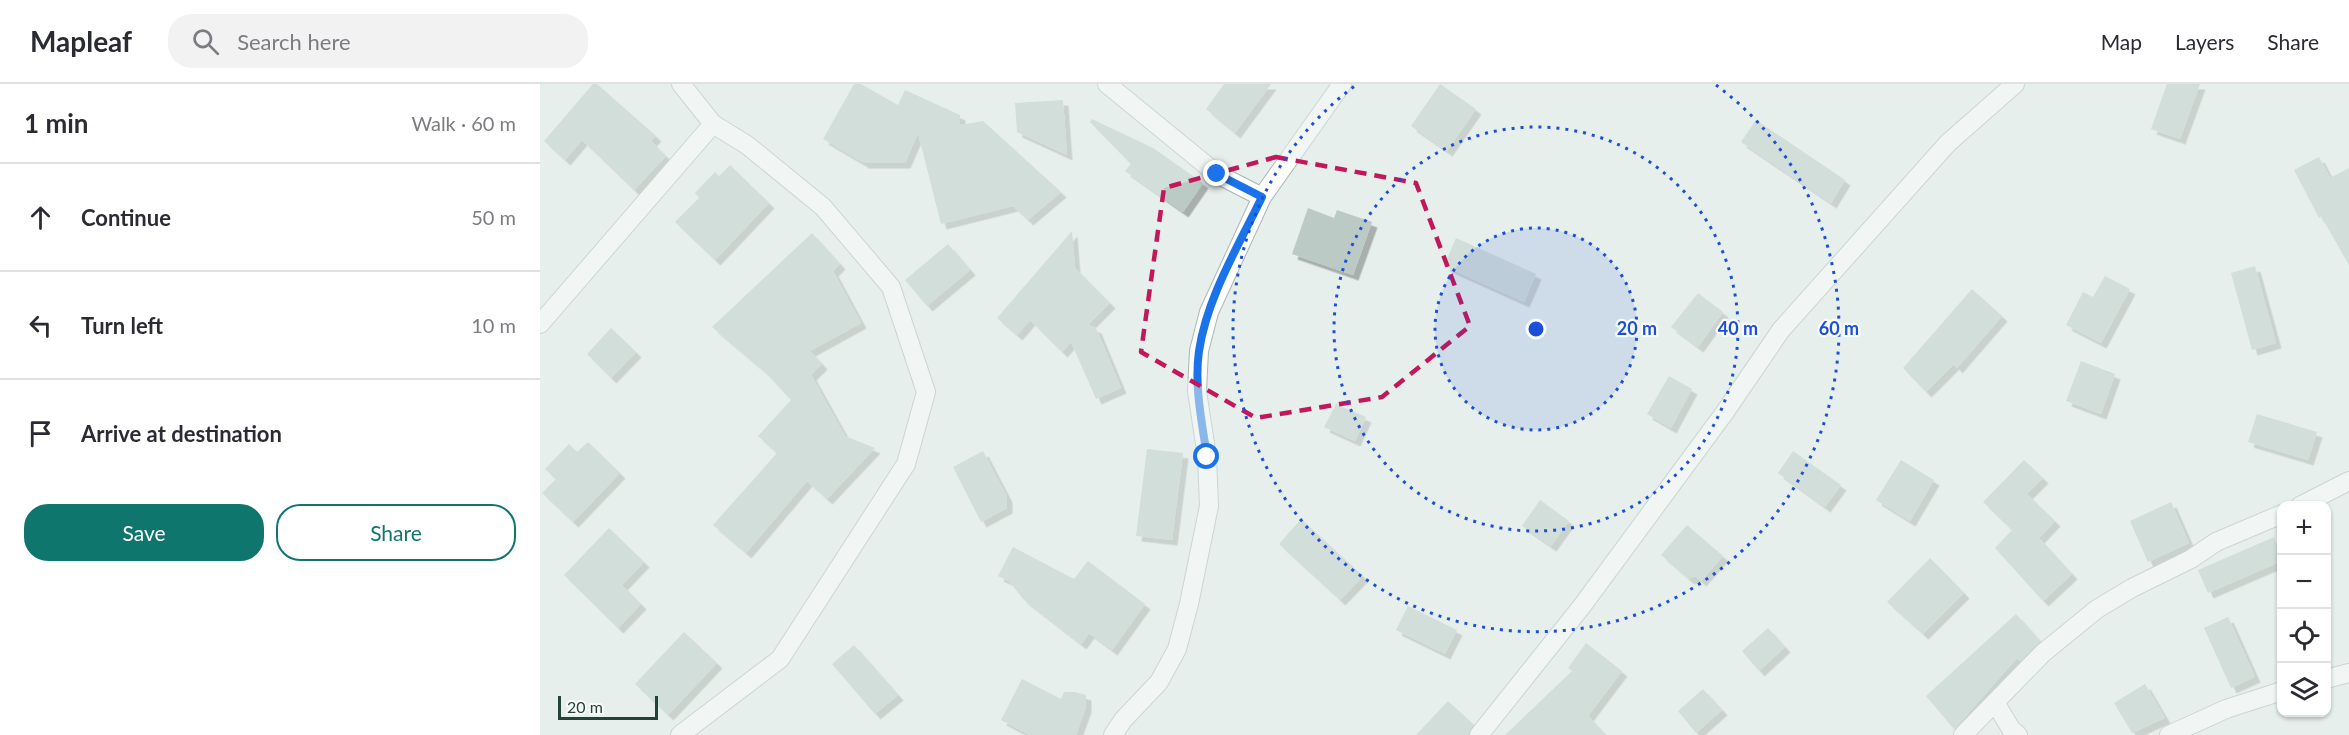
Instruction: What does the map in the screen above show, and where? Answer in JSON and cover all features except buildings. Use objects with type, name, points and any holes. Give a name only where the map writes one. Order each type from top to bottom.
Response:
[{"type":"street","points":[[680,735],[780,659],[906,464],[926,392],[891,287],[824,207],[747,146],[713,124],[681,84]]},
{"type":"street","points":[[1107,84],[1217,174],[1262,197]]},
{"type":"street","points":[[1113,735],[1123,720],[1159,682],[1177,649],[1189,604],[1209,506],[1207,457],[1197,391],[1199,351],[1209,312],[1262,197],[1342,84]]},
{"type":"street","points":[[1479,735],[1582,606],[1725,412],[1781,330],[1947,144],[2015,84]]},
{"type":"street","points":[[540,324],[713,124]]},
{"type":"street","points":[[2311,501],[2349,481]]},
{"type":"street","points":[[1963,735],[1996,704],[2043,653],[2097,609],[2132,588],[2191,559],[2216,542],[2277,516]]},
{"type":"street","points":[[2331,678],[2349,673]]},
{"type":"street","points":[[2169,735],[2226,709],[2277,693]]},
{"type":"street","points":[[1996,704],[2011,729],[2018,735]]},
{"type":"highlighted area","points":[[1276,157],[1416,183],[1470,326],[1382,397],[1256,418],[1141,352],[1164,188]]},
{"type":"route","points":[[1207,457],[1197,391],[1199,351],[1209,312],[1262,197],[1217,174]]}]
